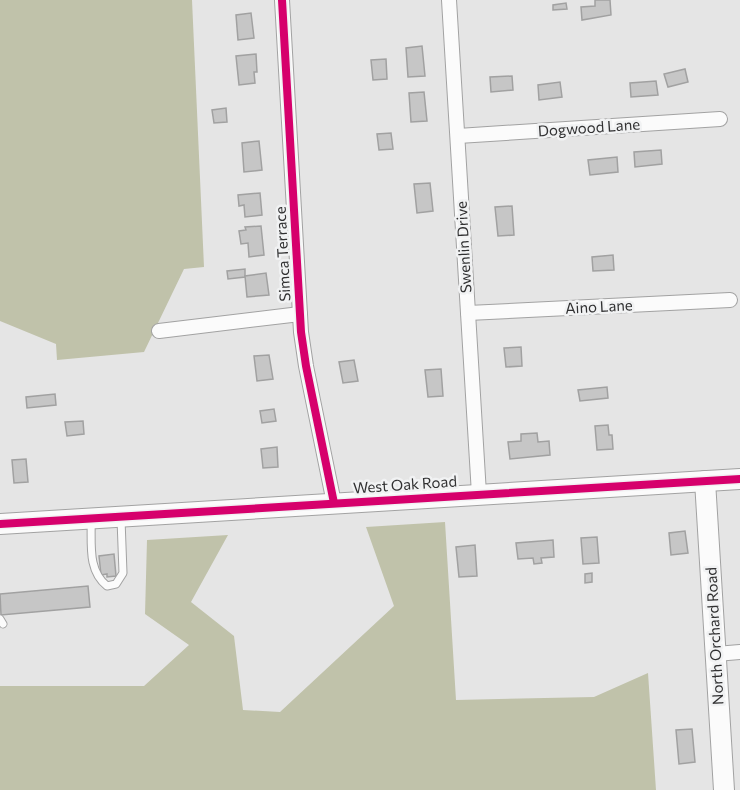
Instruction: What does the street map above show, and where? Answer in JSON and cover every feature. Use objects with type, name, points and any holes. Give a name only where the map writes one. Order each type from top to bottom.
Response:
[{"type":"street","name":"Simca Terrace","points":[[282,0],[300,314],[306,366],[334,503]]},
{"type":"street","name":"Swenlin Drive","points":[[449,0],[479,494]]},
{"type":"street","name":"Dogwood Lane","points":[[458,136],[720,119]]},
{"type":"street","name":"Aino Lane","points":[[468,313],[730,300]]},
{"type":"street","points":[[159,331],[300,314]]},
{"type":"street","name":"West Oak Road","points":[[0,524],[740,478]]},
{"type":"street","name":"North Orchard Road","points":[[705,481],[724,790]]},
{"type":"street","points":[[716,654],[740,652]]},
{"type":"lane","points":[[91,519],[94,570],[99,580],[107,586],[116,584],[123,573],[121,517]]},
{"type":"green space","points":[[0,0],[192,0],[204,267],[184,269],[144,352],[57,360],[56,344],[0,321]]},
{"type":"green space","points":[[445,522],[456,700],[594,697],[648,673],[656,790],[0,790],[0,686],[144,686],[189,645],[145,614],[147,540],[228,535],[191,602],[234,636],[243,710],[280,712],[394,606],[366,527]]},
{"type":"building","points":[[595,0],[610,0],[611,15],[582,20],[581,7],[595,6]]},
{"type":"building","points":[[566,3],[567,9],[553,10],[553,5]]},
{"type":"building","points":[[251,13],[254,38],[238,40],[236,15]]},
{"type":"building","points":[[422,46],[425,76],[408,77],[406,48]]},
{"type":"building","points":[[256,54],[255,83],[239,85],[236,56]]},
{"type":"building","points":[[386,59],[387,79],[373,80],[371,60]]},
{"type":"building","points":[[685,69],[688,82],[668,87],[664,74]]},
{"type":"building","points":[[512,76],[513,90],[491,92],[490,77]]},
{"type":"building","points":[[656,81],[658,95],[631,97],[630,83]]},
{"type":"building","points":[[560,82],[562,97],[539,100],[538,85]]},
{"type":"building","points":[[424,92],[427,121],[411,122],[409,93]]},
{"type":"building","points":[[226,108],[227,122],[214,123],[212,110]]},
{"type":"building","points":[[391,133],[393,149],[379,150],[377,134]]},
{"type":"building","points":[[259,141],[262,170],[244,172],[242,143]]},
{"type":"building","points":[[661,150],[662,164],[635,167],[634,152]]},
{"type":"building","points":[[617,157],[618,172],[590,175],[588,160]]},
{"type":"building","points":[[430,183],[433,211],[417,213],[414,184]]},
{"type":"building","points":[[260,193],[262,215],[245,217],[244,205],[239,206],[238,195]]},
{"type":"building","points":[[512,206],[514,235],[498,236],[495,207]]},
{"type":"building","points":[[261,226],[264,255],[249,257],[248,243],[241,244],[239,231],[246,230],[245,227]]},
{"type":"building","points":[[613,255],[614,270],[593,271],[592,257]]},
{"type":"building","points":[[245,269],[245,277],[228,279],[227,271]]},
{"type":"building","points":[[266,273],[269,295],[247,297],[245,276]]},
{"type":"building","points":[[521,347],[522,366],[506,367],[504,348]]},
{"type":"building","points":[[269,355],[273,379],[257,381],[254,356]]},
{"type":"building","points":[[354,360],[358,381],[343,383],[339,362]]},
{"type":"building","points":[[441,369],[443,396],[428,397],[425,370]]},
{"type":"building","points":[[607,387],[608,398],[580,401],[578,390]]},
{"type":"building","points":[[55,394],[56,405],[27,408],[26,397]]},
{"type":"building","points":[[274,409],[276,421],[262,423],[260,411]]},
{"type":"building","points":[[83,421],[84,434],[67,436],[65,422]]},
{"type":"building","points":[[608,425],[609,435],[612,435],[613,449],[597,450],[595,426]]},
{"type":"building","points":[[537,433],[538,442],[549,441],[550,455],[510,459],[508,442],[521,441],[521,434]]},
{"type":"building","points":[[277,447],[278,467],[263,468],[261,449]]},
{"type":"building","points":[[26,459],[28,482],[14,483],[12,460]]},
{"type":"building","points":[[685,531],[688,553],[671,555],[669,533]]},
{"type":"building","points":[[597,537],[599,563],[583,564],[581,538]]},
{"type":"building","points":[[553,540],[554,557],[541,558],[542,563],[534,564],[533,558],[518,559],[516,543]]},
{"type":"building","points":[[475,545],[477,576],[459,577],[456,547]]},
{"type":"building","points":[[114,554],[116,576],[101,575],[99,556]]},
{"type":"building","points":[[592,573],[592,582],[585,583],[585,574]]},
{"type":"building","points":[[88,586],[90,607],[1,615],[0,594]]},
{"type":"building","points":[[692,729],[695,762],[679,764],[676,730]]},
{"type":"cycle path","points":[[282,0],[301,332],[334,503]]},
{"type":"cycle path","points":[[0,524],[740,479]]}]
